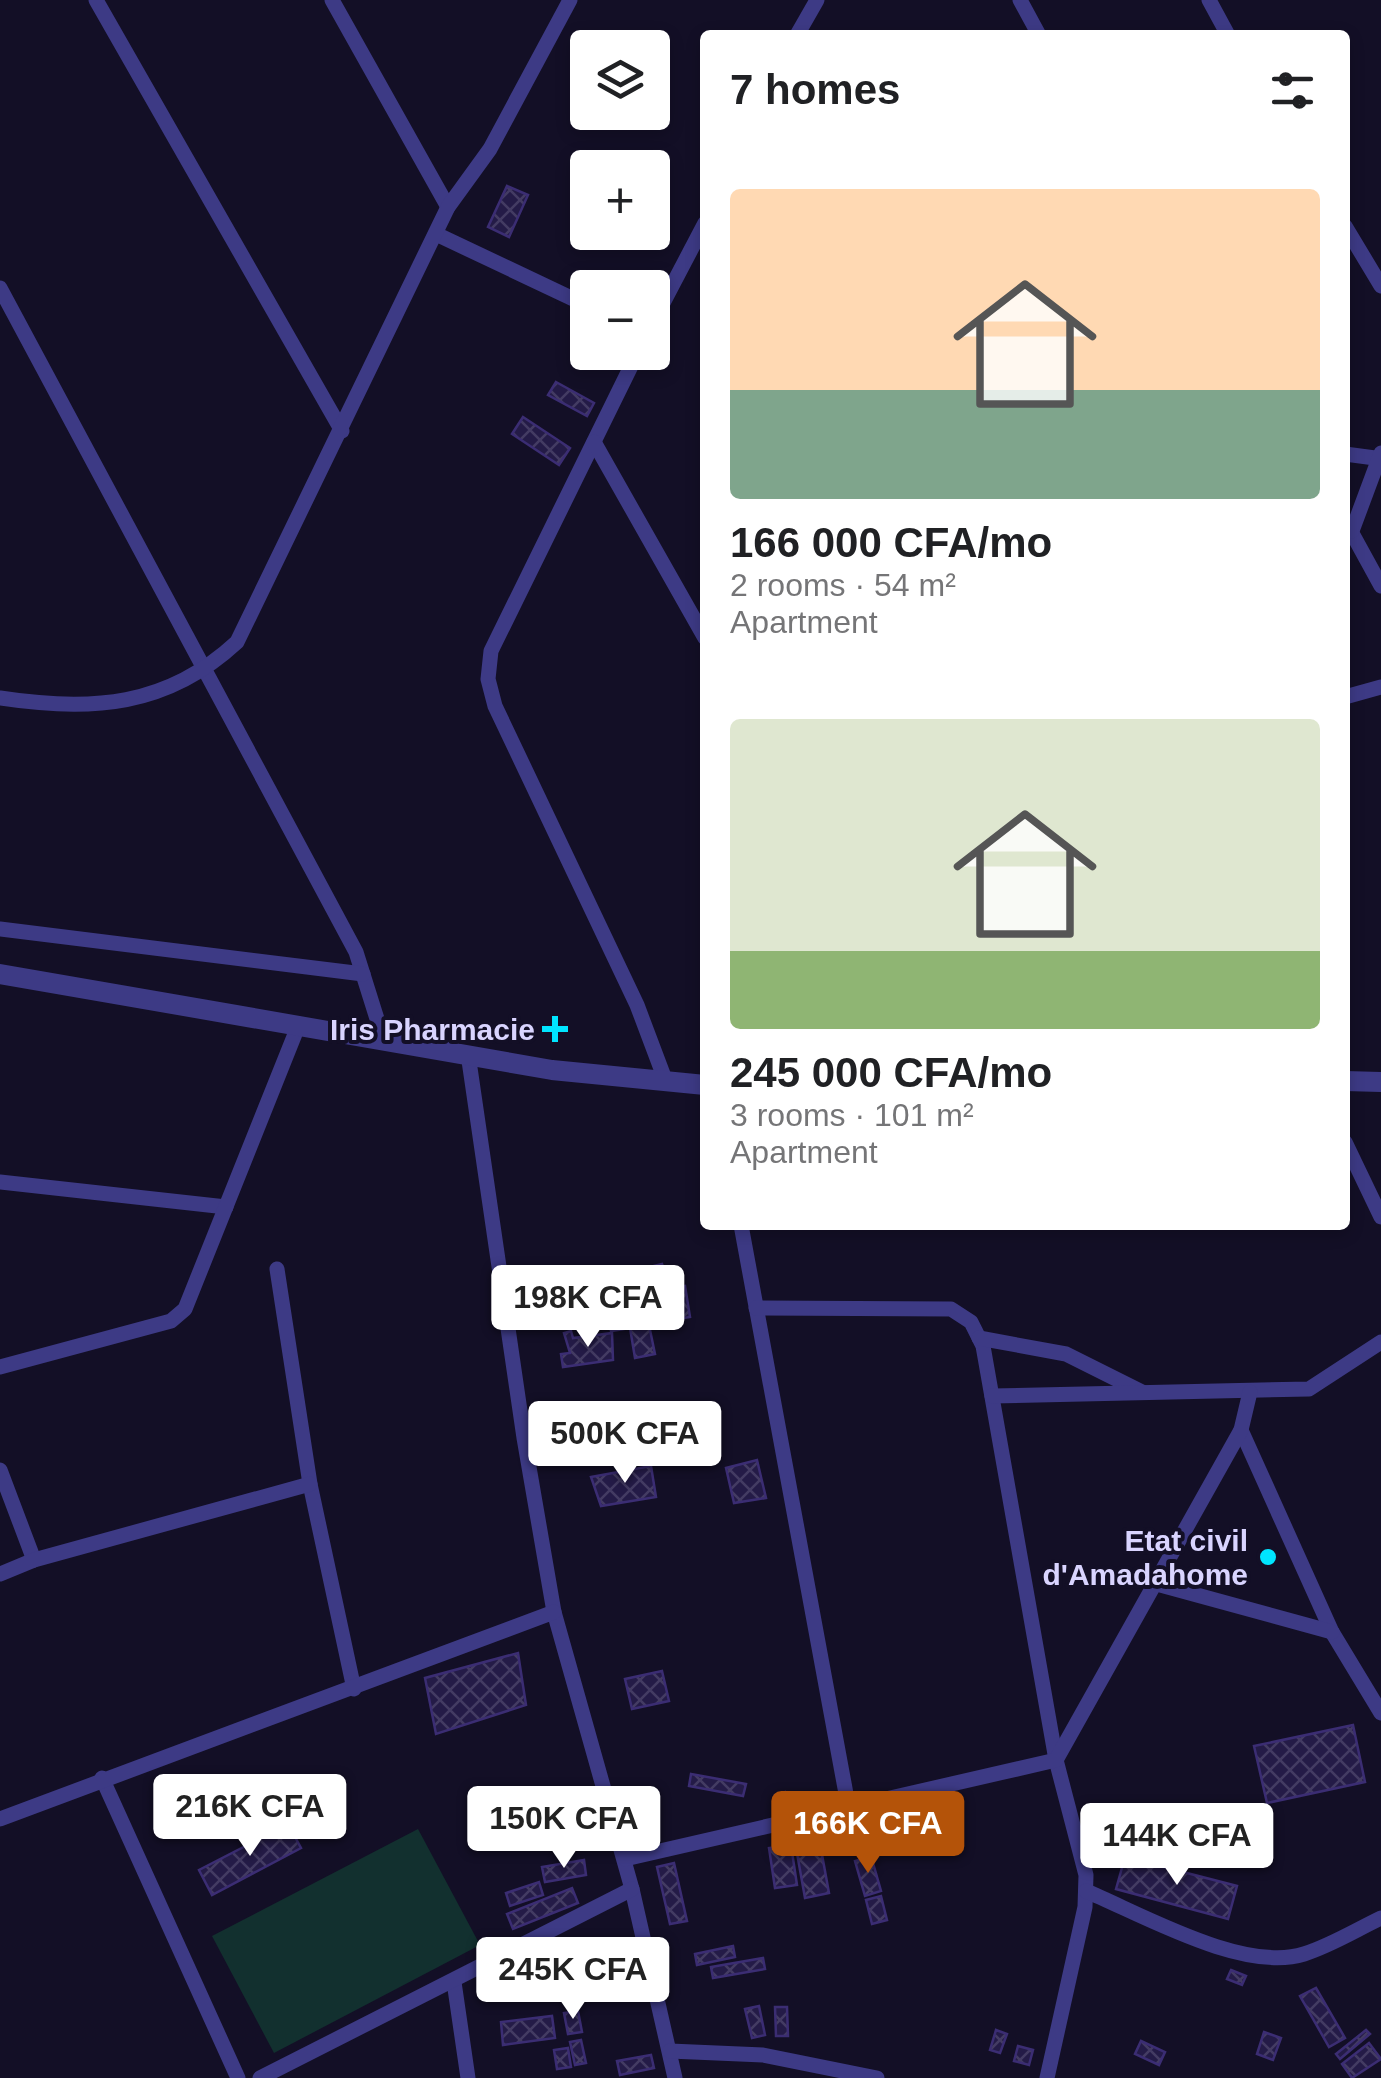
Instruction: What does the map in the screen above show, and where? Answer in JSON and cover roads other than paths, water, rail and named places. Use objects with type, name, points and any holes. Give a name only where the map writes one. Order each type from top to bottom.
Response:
[{"type":"street","points":[[96,0],[342,431]]},
{"type":"street","points":[[332,0],[448,207]]},
{"type":"street","points":[[0,698],[104,704],[146,697],[207,670],[236,642],[448,207],[490,149],[570,0]]},
{"type":"street","points":[[800,30],[817,0]]},
{"type":"street","points":[[1020,0],[1036,30]]},
{"type":"street","points":[[1209,0],[1225,30]]},
{"type":"street","points":[[670,290],[700,233]]},
{"type":"street","points":[[436,234],[570,297]]},
{"type":"street","points":[[1350,234],[1381,286]]},
{"type":"street","points":[[0,288],[356,952],[383,1038]]},
{"type":"street","points":[[629,370],[491,650],[488,680],[495,706],[638,1004],[666,1082]]},
{"type":"street","points":[[594,442],[700,629]]},
{"type":"street","points":[[1350,454],[1378,456],[1350,524]]},
{"type":"street","points":[[1350,528],[1381,586]]},
{"type":"street","points":[[1350,696],[1381,687]]},
{"type":"street","points":[[0,930],[364,974]]},
{"type":"street","points":[[0,974],[468,1054],[700,1085]]},
{"type":"street","points":[[0,1367],[171,1321],[185,1308],[300,1024]]},
{"type":"street","points":[[468,1054],[521,1419],[554,1612],[632,1889],[675,2078]]},
{"type":"street","points":[[1350,1081],[1381,1082]]},
{"type":"street","points":[[1350,1152],[1381,1217]]},
{"type":"street","points":[[0,1182],[226,1207]]},
{"type":"street","points":[[743,1230],[849,1810]]},
{"type":"street","points":[[277,1270],[310,1484],[354,1688]]},
{"type":"street","points":[[756,1308],[951,1309],[971,1322],[979,1338],[1056,1760],[1086,1875],[1086,1891],[1047,2078]]},
{"type":"street","points":[[979,1338],[1066,1354],[1146,1394]]},
{"type":"street","points":[[992,1396],[1309,1389],[1381,1342]]},
{"type":"street","points":[[624,1859],[1056,1760],[1241,1430],[1250,1392]]},
{"type":"street","points":[[1241,1430],[1332,1632],[1381,1712]]},
{"type":"street","points":[[0,1470],[34,1560]]},
{"type":"street","points":[[0,1574],[34,1560],[310,1484]]},
{"type":"street","points":[[1154,1583],[1332,1632]]},
{"type":"street","points":[[0,1820],[102,1778],[554,1612]]},
{"type":"street","points":[[102,1778],[238,2078]]},
{"type":"street","points":[[260,2078],[632,1889]]},
{"type":"street","points":[[1086,1891],[1226,1949],[1272,1958],[1303,1954],[1381,1918]]},
{"type":"street","points":[[454,1982],[468,2078]]},
{"type":"street","points":[[670,2050],[763,2055],[876,2078]]},
{"type":"place","name":"Iris Pharmacie","points":[[555,1029]]},
{"type":"place","name":"Etat civil d'Amadahome","points":[[1268,1557]]}]
